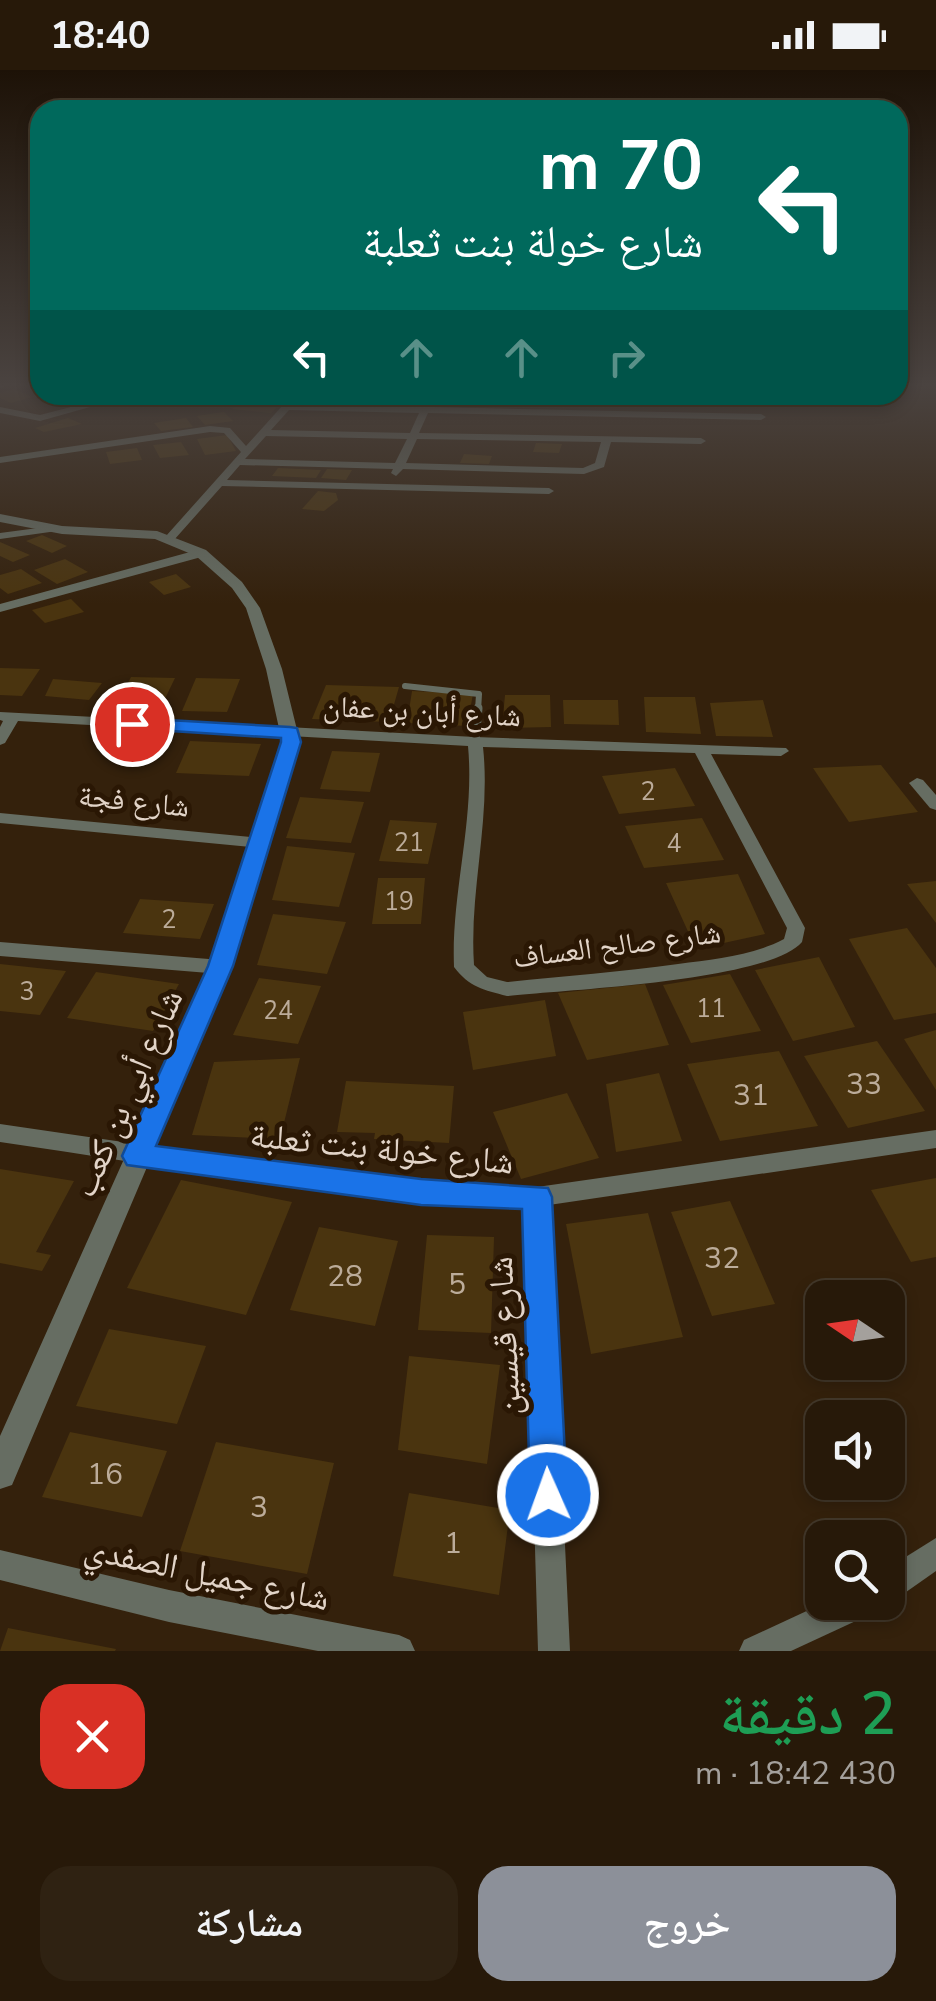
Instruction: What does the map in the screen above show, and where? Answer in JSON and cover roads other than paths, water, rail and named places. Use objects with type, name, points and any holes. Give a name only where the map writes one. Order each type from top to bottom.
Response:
[{"type":"street","points":[[170,538],[241,457]]},
{"type":"street","points":[[390,488],[403,457]]},
{"type":"street","points":[[236,462],[592,470],[600,465],[602,457]]},
{"type":"street","points":[[218,483],[550,491]]},
{"type":"street","points":[[0,518],[54,529],[170,538],[201,553],[237,585],[253,608],[290,732]]},
{"type":"street","points":[[0,536],[54,529]]},
{"type":"street","points":[[0,608],[201,553]]},
{"type":"street","points":[[0,740],[7,716]]},
{"type":"street","name":"شارع أبان بن عفان","points":[[7,716],[475,742],[781,751]]},
{"type":"street","name":"شارع أبي بن كعب","points":[[0,1473],[220,966],[262,844],[290,750],[290,732]]},
{"type":"street","name":"شارع صالح العساف","points":[[475,742],[482,783],[468,888],[464,966],[480,982],[507,989],[736,961],[780,952],[793,942],[796,928],[702,751]]},
{"type":"street","points":[[917,784],[936,805]]},
{"type":"street","name":"شارع فجة","points":[[0,818],[262,844]]},
{"type":"street","points":[[0,949],[220,966]]},
{"type":"street","name":"شارع خولة بنت ثعلبة","points":[[0,1133],[137,1156],[421,1192],[537,1197],[936,1140]]},
{"type":"street","name":"شارع قيسين","points":[[537,1197],[554,1651]]},
{"type":"street","points":[[905,1574],[936,1553]]},
{"type":"street","name":"شارع جميل الصفدي","points":[[0,1566],[169,1606],[399,1651]]},
{"type":"street","points":[[755,1651],[823,1620]]},
{"type":"lane","points":[[405,686],[478,694],[475,742]]}]
